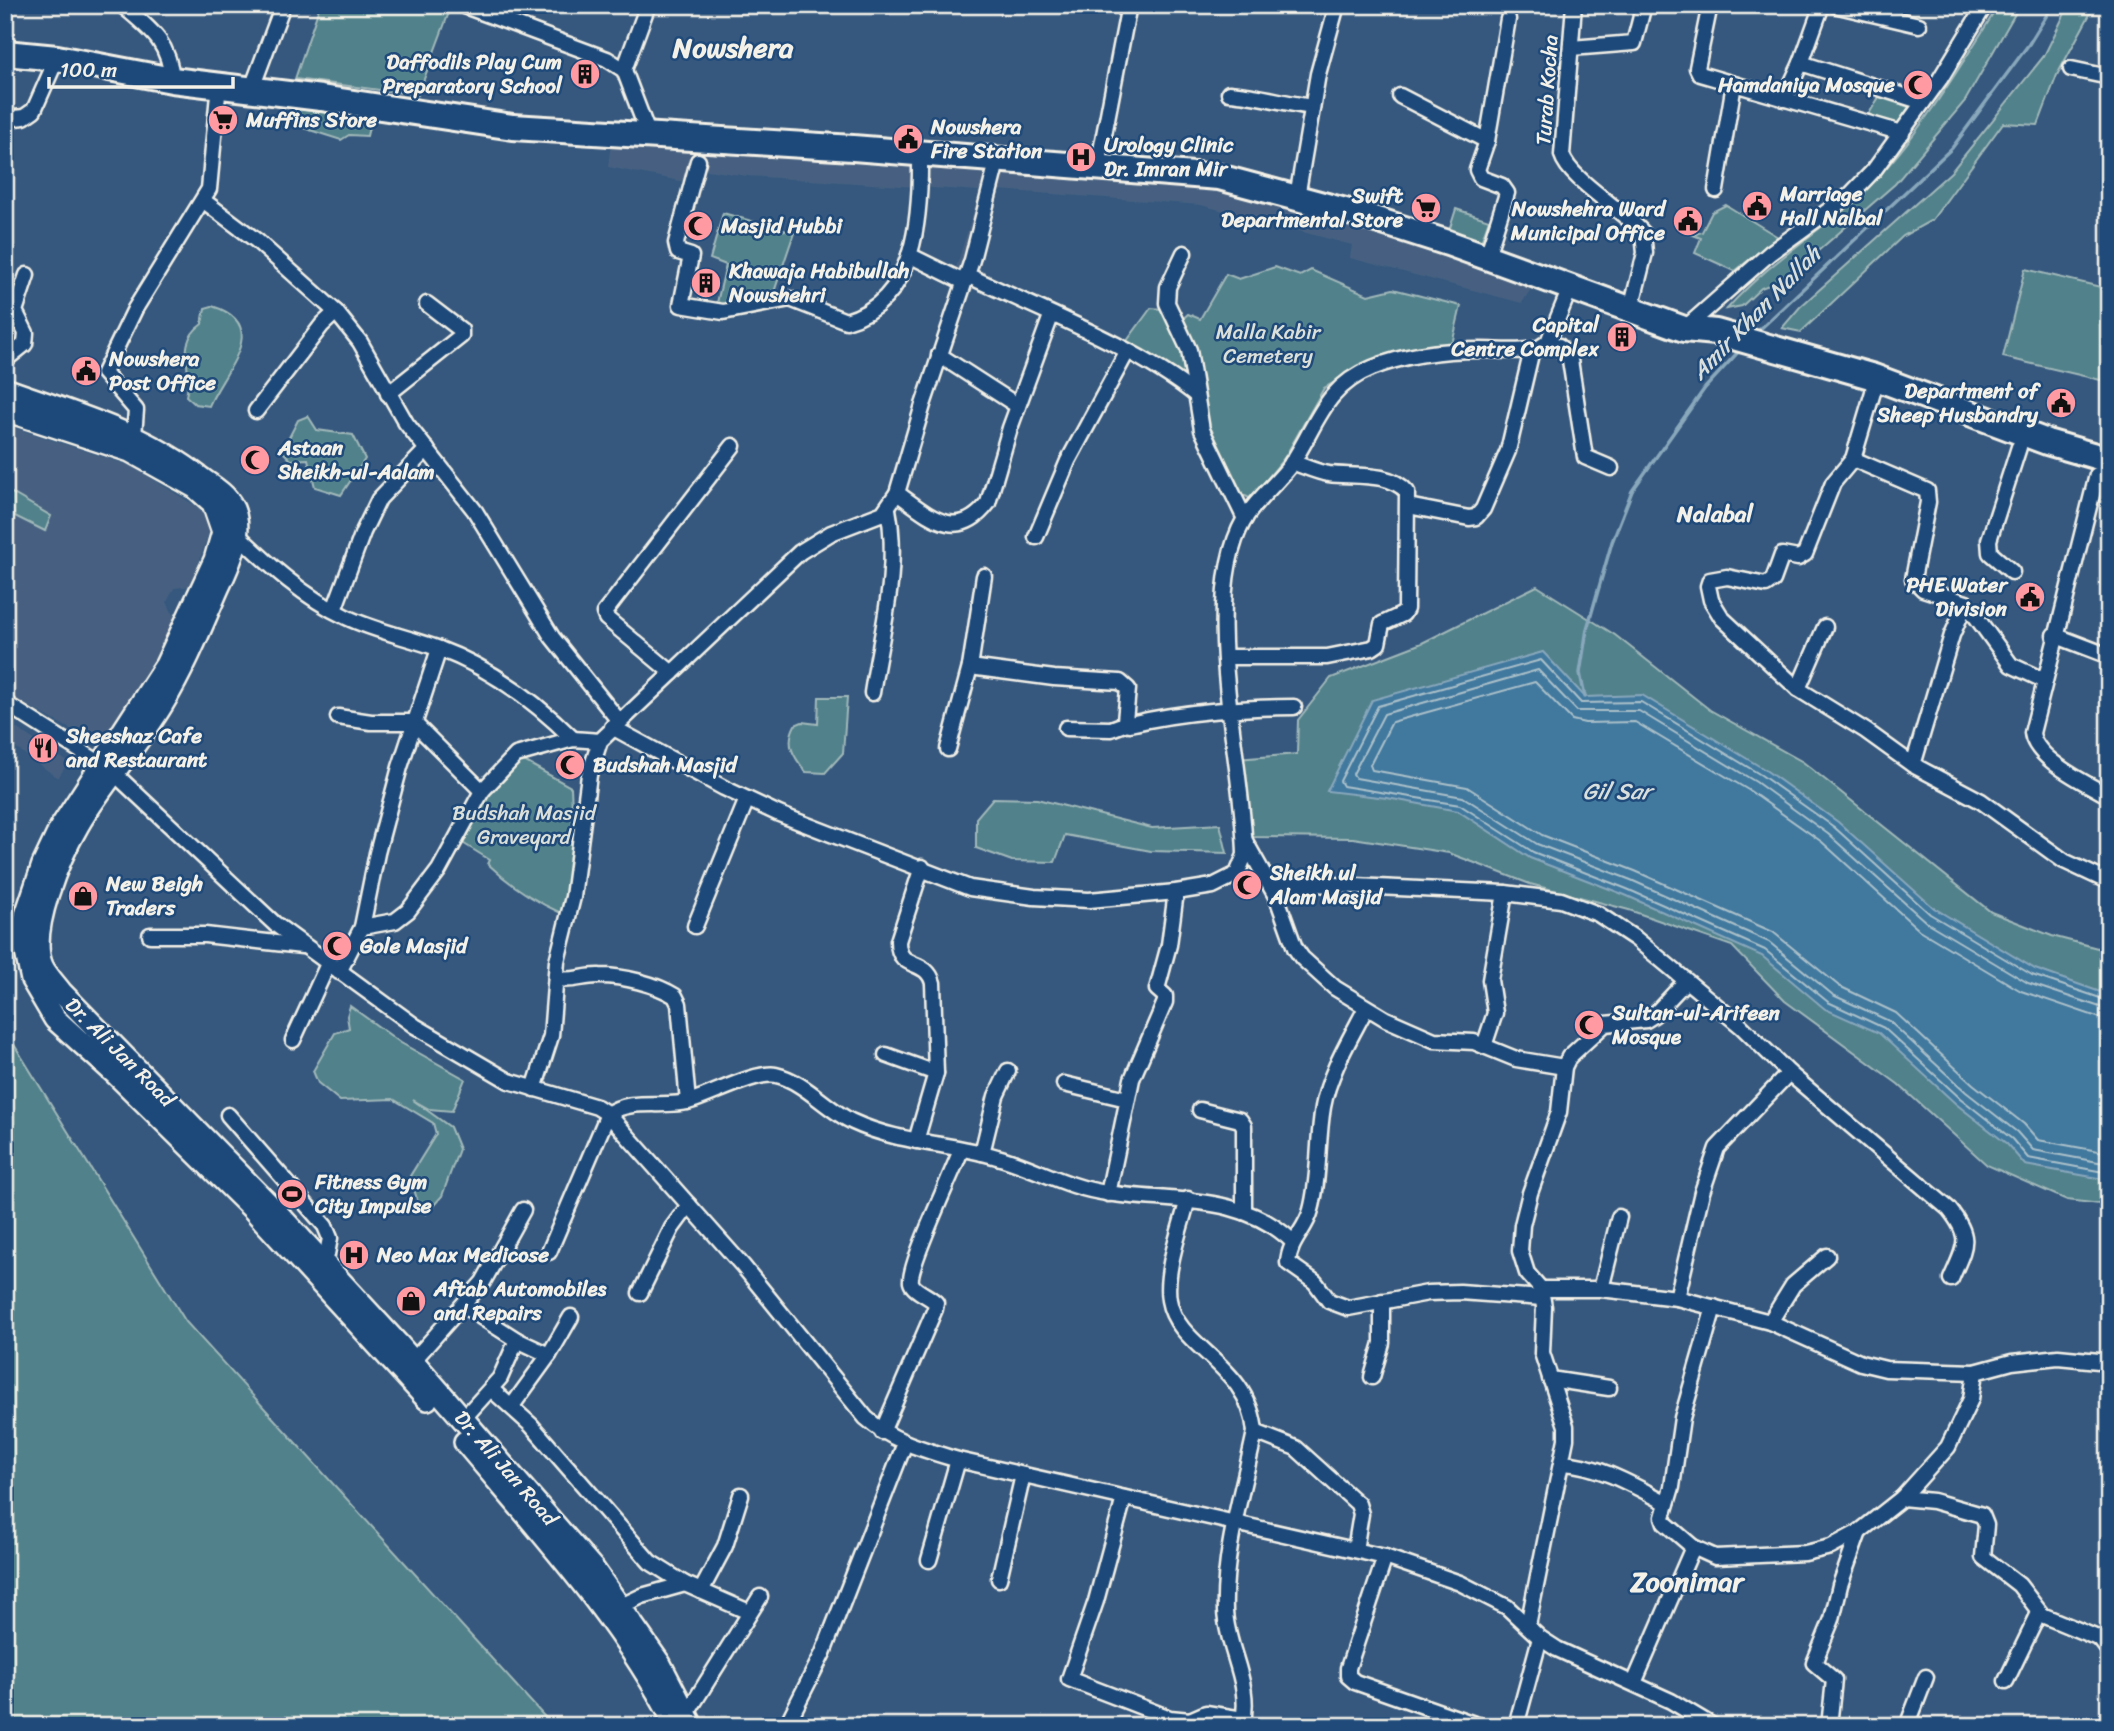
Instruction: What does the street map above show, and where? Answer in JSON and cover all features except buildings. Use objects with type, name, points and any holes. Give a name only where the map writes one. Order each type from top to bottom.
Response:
[{"type":"highway","points":[[5,53],[57,58],[172,80],[252,88],[480,124],[648,133],[700,148],[920,152],[1219,177],[1297,197],[1487,256],[1701,334],[1874,385],[2105,471]]},
{"type":"highway","points":[[1970,422],[2019,447],[2105,471]]},
{"type":"main road","points":[[5,389],[134,436],[172,455],[226,497],[236,514],[237,534]]},
{"type":"main road","name":"Dr. Ali Jan Road","points":[[5,411],[130,451],[195,487],[213,503],[223,532],[215,560],[166,665],[107,769],[53,880],[41,918],[39,943],[42,965],[61,992],[325,1265],[413,1361],[594,1570],[660,1664],[685,1722]]},
{"type":"main road","name":"Dr. Ali Jan Road","points":[[237,534],[230,562],[181,670],[162,705],[61,827],[43,865],[26,915],[23,938],[25,960],[42,999],[55,1019],[253,1209],[449,1423],[616,1626],[685,1722]]},
{"type":"street","points":[[122,5],[164,46],[170,60],[172,80]]},
{"type":"street","points":[[252,88],[283,5]]},
{"type":"street","points":[[463,5],[607,59],[624,70],[648,133]]},
{"type":"street","points":[[624,70],[648,5]]},
{"type":"street","points":[[1098,166],[1129,5]]},
{"type":"street","points":[[1297,197],[1318,74],[1337,5]]},
{"type":"street","name":"Turab Kocha","points":[[1574,5],[1562,155],[1570,172],[1620,210],[1643,233],[1645,253],[1631,308]]},
{"type":"street","points":[[1571,48],[1634,43],[1644,5]]},
{"type":"street","points":[[1710,5],[1698,72],[1902,133]]},
{"type":"street","points":[[1784,99],[1801,63],[1822,5]]},
{"type":"street","points":[[1834,5],[1919,24]]},
{"type":"street","points":[[1701,334],[1770,253],[1850,195],[1902,133],[1985,5]]},
{"type":"street","points":[[1487,256],[1507,193],[1502,186],[1478,175],[1487,141],[1508,19]]},
{"type":"street","points":[[5,119],[23,117],[34,110],[57,58]]},
{"type":"street","points":[[1801,63],[1923,102]]},
{"type":"street","points":[[2071,69],[2109,77]]},
{"type":"street","points":[[134,436],[136,410],[124,392],[106,379],[106,366],[135,309],[204,201],[214,157],[219,84]]},
{"type":"street","points":[[1716,190],[1734,84]]},
{"type":"street","points":[[1228,93],[1258,95],[1278,103],[1312,107]]},
{"type":"street","points":[[1399,96],[1487,141]]},
{"type":"street","points":[[700,148],[676,243],[678,252],[691,256],[681,305],[723,312],[790,299],[846,321],[884,301],[893,291],[909,255],[919,204],[920,152]]},
{"type":"street","points":[[534,1089],[551,1036],[556,961],[576,877],[589,775],[600,741],[800,552],[831,533],[888,509],[897,494],[965,278],[999,158]]},
{"type":"street","points":[[204,201],[257,241],[336,312],[360,342],[388,394],[475,511],[552,637],[615,724],[747,799],[831,835],[970,887],[1034,897],[1089,900],[1176,892],[1213,886],[1237,874],[1245,855],[1245,841],[1226,657],[1228,569],[1233,545],[1245,519],[1292,462],[1325,403],[1341,387],[1370,368],[1453,350],[1532,350],[1548,342],[1571,286]]},
{"type":"street","points":[[1184,253],[1168,287],[1167,303],[1189,350],[1202,430],[1209,451],[1245,519]]},
{"type":"street","points":[[909,255],[1127,352],[1164,371],[1196,396]]},
{"type":"street","points":[[5,360],[25,344],[26,333],[15,311],[27,275]]},
{"type":"street","points":[[388,394],[461,336],[461,330],[427,304]]},
{"type":"street","points":[[256,411],[314,334],[336,312]]},
{"type":"street","points":[[897,494],[941,523],[965,523],[980,513],[988,503],[1018,406],[1051,316]]},
{"type":"street","points":[[1548,342],[1559,346],[1570,360],[1585,457],[1611,468]]},
{"type":"street","points":[[1408,506],[1469,518],[1476,517],[1483,509],[1511,441],[1532,350]]},
{"type":"street","points":[[1035,537],[1068,461],[1127,352]]},
{"type":"street","points":[[939,355],[1018,406]]},
{"type":"street","points":[[1874,385],[1853,459],[1833,483],[1802,557],[1782,555],[1773,580],[1766,585],[1716,577],[1708,586],[1711,600],[1722,618],[1798,689],[1866,731],[1913,765],[1981,801],[2064,861],[2109,881]]},
{"type":"street","points":[[673,673],[606,618],[604,612],[733,446]]},
{"type":"street","points":[[2012,572],[1990,553],[1989,540],[2019,447]]},
{"type":"street","points":[[334,610],[363,532],[379,499],[427,449]]},
{"type":"street","points":[[1853,459],[1927,491],[1928,502],[1913,579],[1923,589],[1966,603],[2011,665],[2043,680]]},
{"type":"street","points":[[1226,657],[1327,657],[1372,648],[1378,644],[1382,624],[1403,614],[1406,609],[1407,492],[1395,483],[1368,476],[1330,474],[1292,462]]},
{"type":"street","points":[[2105,471],[2054,635],[2032,733],[2036,748],[2073,776],[2109,796]]},
{"type":"street","points":[[872,693],[890,579],[892,529],[888,509]]},
{"type":"street","points":[[237,534],[279,575],[334,610],[374,628],[439,649],[521,693],[573,739]]},
{"type":"street","points":[[948,749],[970,667],[984,576]]},
{"type":"street","points":[[1913,765],[1952,635],[1966,603]]},
{"type":"street","points":[[1798,689],[1825,627]]},
{"type":"street","points":[[2054,635],[2109,656]]},
{"type":"street","points":[[293,1040],[333,968],[362,927],[377,853],[413,722],[439,649]]},
{"type":"street","points":[[970,667],[1054,678],[1120,682],[1128,689],[1127,723]]},
{"type":"street","points":[[5,703],[107,769],[303,946],[415,1026],[509,1081],[597,1107],[608,1114],[788,1319],[866,1418],[882,1432],[905,1443],[958,1460],[1385,1557],[1492,1598],[1528,1625],[1540,1638],[1634,1683],[1713,1726]]},
{"type":"street","points":[[1066,728],[1111,729],[1127,723],[1230,708],[1294,707]]},
{"type":"street","points":[[338,717],[371,722],[413,722],[482,791]]},
{"type":"street","points":[[362,927],[394,921],[408,911],[439,870],[482,791],[516,755],[573,739],[600,741]]},
{"type":"street","points":[[695,926],[747,799]]},
{"type":"street","points":[[1245,841],[1269,883],[1289,934],[1302,958],[1335,988],[1366,1008],[1434,1040],[1465,1041],[1484,1045],[1516,1059],[1564,1067]]},
{"type":"street","points":[[916,1141],[936,1073],[937,1048],[930,974],[898,953],[898,941],[922,867]]},
{"type":"street","points":[[1269,883],[1506,893],[1561,900],[1598,914],[1636,939],[1741,1026],[1789,1073],[1949,1209],[1959,1222],[1966,1241],[1951,1279]]},
{"type":"street","points":[[1108,1194],[1127,1099],[1140,1056],[1165,1002],[1165,996],[1157,989],[1169,945],[1176,892]]},
{"type":"street","points":[[1484,1045],[1495,1013],[1490,980],[1506,893]]},
{"type":"street","points":[[150,934],[205,935],[303,946]]},
{"type":"street","points":[[556,979],[572,982],[598,975],[675,996],[688,1102]]},
{"type":"street","points":[[1528,1625],[1562,1463],[1566,1426],[1542,1353],[1541,1294],[1522,1262],[1522,1225],[1559,1112],[1564,1067],[1569,1057],[1605,1024],[1646,1020],[1686,981]]},
{"type":"street","points":[[1366,1008],[1336,1070],[1323,1105],[1314,1200],[1305,1226],[1292,1241],[1288,1263],[1315,1282],[1329,1301],[1348,1308],[1418,1294],[1541,1294],[1601,1289],[1677,1298],[1770,1322],[1861,1363],[1898,1370],[1975,1372],[2012,1362],[2046,1358],[2109,1362]]},
{"type":"street","points":[[886,1055],[936,1073]]},
{"type":"street","points":[[982,1153],[996,1096],[1008,1071]]},
{"type":"street","points":[[1677,1298],[1702,1192],[1717,1148],[1789,1073]]},
{"type":"street","points":[[549,1252],[608,1114],[628,1105],[688,1102],[766,1075],[776,1075],[853,1122],[916,1141],[982,1153],[1058,1180],[1108,1194],[1188,1199],[1244,1212],[1275,1224],[1292,1241]]},
{"type":"street","points":[[1063,1084],[1127,1099]]},
{"type":"street","points":[[1200,1110],[1240,1120],[1244,1126],[1244,1212]]},
{"type":"street","points":[[228,1115],[325,1226],[330,1238],[325,1265]]},
{"type":"street","points":[[882,1432],[935,1309],[933,1299],[914,1287],[911,1279],[925,1236],[961,1150]]},
{"type":"street","points":[[1124,1498],[1096,1601],[1069,1679],[1170,1718],[1190,1720],[1206,1713],[1242,1723],[1243,1676],[1230,1641],[1225,1613],[1226,1582],[1255,1432],[1253,1416],[1242,1390],[1230,1374],[1186,1332],[1174,1315],[1169,1301],[1168,1285],[1188,1199]]},
{"type":"street","points":[[640,1293],[672,1228],[689,1205]]},
{"type":"street","points":[[413,1361],[464,1306],[496,1263],[523,1210]]},
{"type":"street","points":[[1601,1289],[1619,1217]]},
{"type":"street","points":[[1770,1322],[1793,1285],[1827,1256]]},
{"type":"street","points":[[1372,1377],[1382,1343],[1382,1301]]},
{"type":"street","points":[[464,1306],[517,1340],[550,1355]]},
{"type":"street","points":[[1714,1307],[1682,1418],[1663,1517],[1665,1523],[1693,1547],[1716,1557],[1805,1553],[1831,1547],[1859,1532],[1902,1498],[1935,1464],[1960,1427],[1971,1399],[1975,1372]]},
{"type":"street","points":[[512,1406],[550,1355],[571,1317]]},
{"type":"street","points":[[463,1419],[491,1389],[507,1366],[517,1340]]},
{"type":"street","points":[[1550,1378],[1609,1388]]},
{"type":"street","points":[[491,1389],[512,1406],[642,1555],[685,1584],[749,1612]]},
{"type":"street","points":[[1255,1432],[1296,1448],[1358,1504],[1360,1514],[1355,1550]]},
{"type":"street","points":[[786,1726],[822,1653],[905,1443]]},
{"type":"street","points":[[929,1560],[958,1460]]},
{"type":"street","points":[[1562,1463],[1608,1474],[1667,1503]]},
{"type":"street","points":[[999,1579],[1023,1475]]},
{"type":"street","points":[[701,1591],[725,1546],[741,1495]]},
{"type":"street","points":[[1902,1498],[1933,1502],[1982,1515],[1986,1525],[1983,1557],[2019,1584],[2039,1613],[2052,1621],[2100,1639],[2109,1651]]},
{"type":"street","points":[[1829,1726],[1834,1680],[1814,1663],[1832,1619],[1840,1585],[1859,1532]]},
{"type":"street","points":[[1634,1683],[1693,1547]]},
{"type":"street","points":[[1385,1557],[1348,1668],[1348,1676],[1355,1682],[1480,1726]]},
{"type":"street","points":[[621,1606],[642,1596],[685,1584]]},
{"type":"street","points":[[685,1722],[760,1597]]},
{"type":"street","points":[[2006,1681],[2039,1613]]},
{"type":"street","points":[[1516,1726],[1540,1638]]},
{"type":"street","points":[[1907,1726],[1926,1677]]},
{"type":"shaded area","points":[[611,142],[1211,188],[1375,229],[1534,284],[1522,303],[1350,258],[1352,245],[1201,205],[999,190],[975,274],[956,268],[980,191],[747,176],[701,169],[696,184],[608,167]]},
{"type":"shaded area","points":[[5,425],[131,466],[199,508],[211,525],[191,586],[174,588],[167,602],[176,621],[166,645],[105,739],[94,742],[5,693]]},
{"type":"shaded area","points":[[5,721],[68,762],[58,778],[5,740]]},
{"type":"green space","points":[[320,5],[451,7],[418,95],[295,79]]},
{"type":"green space","points":[[1999,5],[2020,5],[1965,101],[1895,184],[1787,278],[1761,288],[1742,306],[1727,309],[1761,275],[1854,200],[1890,164],[1940,98]]},
{"type":"green space","points":[[2069,5],[2095,5],[2057,75],[2038,125],[2003,123],[1932,220],[1903,236],[1801,332],[1782,328],[1800,307],[1951,172],[2044,56]]},
{"type":"green space","points":[[1879,97],[1909,107],[1895,128],[1867,117]]},
{"type":"green space","points":[[296,109],[371,118],[367,136],[349,135],[341,140],[294,125]]},
{"type":"green space","points":[[1726,205],[1778,237],[1735,271],[1695,253],[1701,238],[1693,235],[1702,232],[1712,212]]},
{"type":"green space","points":[[1456,209],[1489,220],[1481,242],[1449,231]]},
{"type":"green space","points":[[723,213],[794,233],[772,298],[716,307],[726,265],[710,259]]},
{"type":"green space","name":"Malla Kabir Cemetery","points":[[1275,267],[1300,276],[1311,270],[1368,295],[1393,289],[1461,306],[1452,344],[1355,371],[1324,388],[1285,457],[1251,499],[1232,489],[1209,443],[1178,323],[1188,314],[1200,319],[1226,274],[1239,279]]},
{"type":"green space","points":[[2025,269],[2109,289],[2109,382],[2003,357]]},
{"type":"green space","points":[[212,306],[230,314],[240,325],[242,337],[239,351],[209,406],[195,404],[186,396],[187,348],[194,332],[202,324],[205,308]]},
{"type":"green space","points":[[1151,308],[1162,309],[1186,361],[1188,383],[1124,345]]},
{"type":"green space","points":[[308,416],[317,430],[353,435],[365,459],[341,495],[315,487],[308,459],[291,460],[282,451],[298,420]]},
{"type":"green space","points":[[5,489],[51,516],[45,531],[13,515],[8,522],[5,521]]},
{"type":"green space","name":"Gil Sar","points":[[1537,586],[1615,635],[1710,710],[1803,762],[1991,912],[2052,936],[2109,951],[2109,1205],[2067,1200],[1987,1165],[1898,1084],[1785,1001],[1732,946],[1629,910],[1530,884],[1449,853],[1353,838],[1250,837],[1237,759],[1297,754],[1298,720],[1331,678],[1422,643]]},
{"type":"green space","points":[[819,697],[847,697],[843,753],[825,773],[806,772],[794,755],[791,744],[795,725],[802,722],[818,724]]},
{"type":"green space","name":"Budshah Masjid Graveyard","points":[[524,761],[571,787],[574,855],[561,913],[514,886],[488,864],[490,860],[461,842],[494,783],[513,765]]},
{"type":"green space","points":[[993,798],[1037,799],[1152,828],[1220,824],[1227,853],[1151,851],[1065,835],[1055,862],[1012,861],[976,848],[976,818]]},
{"type":"green space","points":[[350,1006],[401,1043],[465,1079],[452,1111],[429,1109],[413,1100],[450,1127],[459,1149],[442,1196],[426,1214],[420,1209],[410,1176],[436,1134],[433,1123],[393,1099],[340,1101],[318,1083],[313,1071],[335,1033],[349,1028],[347,1016]]},
{"type":"green space","points":[[5,1030],[186,1322],[553,1726],[5,1726]]},
{"type":"water","name":"Gil Sar","points":[[1543,652],[1585,697],[1642,695],[1764,769],[1838,822],[1934,908],[2035,969],[2109,995],[2109,1180],[2025,1165],[2007,1144],[1956,1104],[1879,1033],[1825,1009],[1762,956],[1625,895],[1530,858],[1458,811],[1387,798],[1327,791],[1372,700]]},
{"type":"waterway","name":"Amir Khan Nallah","points":[[1755,334],[1952,148],[2029,44],[2053,5]]},
{"type":"waterway","name":"Amir Khan Nallah","points":[[1585,697],[1580,673],[1587,629],[1612,542],[1632,491],[1705,388],[1740,350]]},
{"type":"place","name":"Daffodils Play Cum Preparatory School","points":[[585,74]]},
{"type":"place","name":"Hamdaniya Mosque","points":[[1918,85]]},
{"type":"place","name":"Muffins Store","points":[[223,120]]},
{"type":"place","name":"Nowshera Fire Station","points":[[908,139]]},
{"type":"place","name":"Urology Clinic Dr. Imran Mir","points":[[1081,157]]},
{"type":"place","name":"Marriage Hall Nalbal","points":[[1757,206]]},
{"type":"place","name":"Swift Departmental Store","points":[[1426,208]]},
{"type":"place","name":"Nowshehra Ward Municipal Office","points":[[1688,221]]},
{"type":"place","name":"Masjid Hubbi","points":[[698,226]]},
{"type":"place","name":"Khawaja Habibullah Nowshehri","points":[[706,283]]},
{"type":"place","name":"Capital Centre Complex","points":[[1622,337]]},
{"type":"place","name":"Nowshera Post Office","points":[[86,371]]},
{"type":"place","name":"Department of Sheep Husbandry","points":[[2061,403]]},
{"type":"place","name":"Astaan Sheikh-ul-Aalam","points":[[255,460]]},
{"type":"place","name":"PHE Water Division","points":[[2030,597]]},
{"type":"place","name":"Sheeshaz Cafe and Restaurant","points":[[43,748]]},
{"type":"place","name":"Budshah Masjid","points":[[570,765]]},
{"type":"place","name":"Sheikh ul Alam Masjid","points":[[1247,885]]},
{"type":"place","name":"New Beigh Traders","points":[[83,896]]},
{"type":"place","name":"Gole Masjid","points":[[337,946]]},
{"type":"place","name":"Sultan-ul-Arifeen Mosque","points":[[1589,1025]]},
{"type":"place","name":"Fitness Gym City Impulse","points":[[292,1194]]},
{"type":"place","name":"Neo Max Medicose","points":[[354,1255]]},
{"type":"place","name":"Aftab Automobiles and Repairs","points":[[411,1301]]},
{"type":"district","name":"Nowshera","points":[[733,47]]},
{"type":"district","name":"Nalabal","points":[[1715,514]]},
{"type":"district","name":"Zoonimar","points":[[1687,1581]]}]
